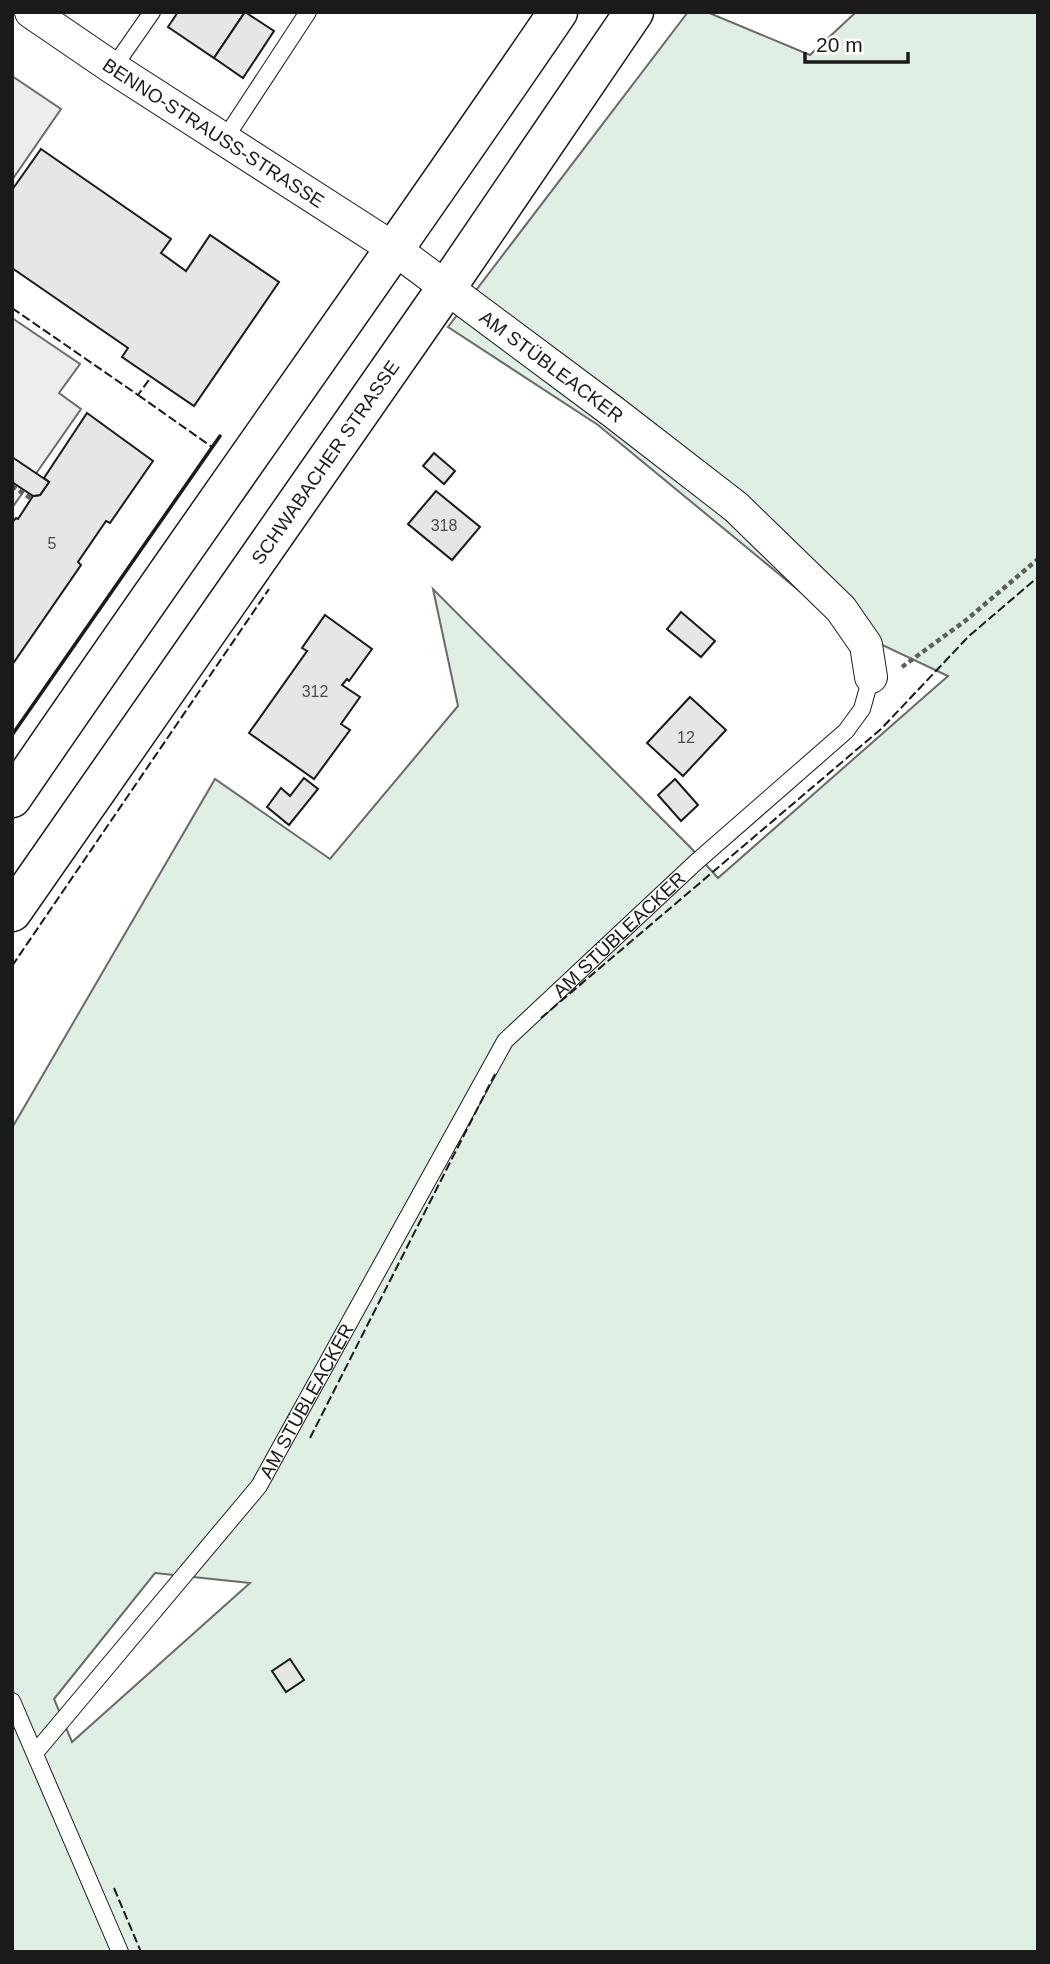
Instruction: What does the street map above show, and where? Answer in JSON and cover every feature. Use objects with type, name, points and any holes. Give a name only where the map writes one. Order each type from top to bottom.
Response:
[{"type":"main road","points":[[12,798],[243,464],[396,250],[558,12]]},
{"type":"main road","name":"SCHWABACHER STRASSE","points":[[12,912],[635,12]]},
{"type":"street","name":"BENNO-STRAUSS-STRASSE","points":[[31,12],[113,68],[396,250]]},
{"type":"street","name":"AM STÜBLEACKER","points":[[396,250],[736,507],[841,609],[866,645],[872,677]]},
{"type":"lane","points":[[113,68],[152,12]]},
{"type":"lane","points":[[224,139],[308,12]]},
{"type":"lane","name":"AM STÜBLEACKER","points":[[35,1753],[259,1486],[505,1041],[695,863],[846,731],[862,709],[872,677]]},
{"type":"lane","points":[[12,1700],[120,1952]]},
{"type":"path","points":[[12,486],[32,499]]},
{"type":"path","points":[[872,677],[904,666],[965,621],[1038,559]]},
{"type":"green space","points":[[688,12],[707,12],[810,55],[856,12],[1038,12],[1038,1952],[12,1952],[12,1128],[215,779],[330,859],[458,706],[433,589],[718,878],[948,676],[842,626],[598,425],[448,327]],"holes":[[[155,1573],[250,1583],[72,1742],[54,1699]]]},
{"type":"shaded area","points":[[12,76],[61,109],[12,180]]},
{"type":"shaded area","points":[[12,318],[80,364],[59,393],[81,409],[12,508]]},
{"type":"building","points":[[178,12],[245,12],[214,58],[168,27]]},
{"type":"building","points":[[245,12],[274,31],[243,78],[214,58]]},
{"type":"building","points":[[41,149],[171,239],[161,253],[186,271],[210,235],[279,282],[194,406],[122,357],[128,348],[12,268],[12,190]]},
{"type":"building","points":[[87,413],[153,461],[110,523],[106,521],[78,562],[81,565],[12,665],[12,523],[18,519],[33,496],[40,495],[49,482],[44,478]]},
{"type":"building","points":[[434,453],[455,471],[444,484],[423,466]]},
{"type":"building","points":[[12,457],[49,482],[40,495],[33,496],[12,482]]},
{"type":"building","points":[[436,491],[480,527],[452,560],[408,524]]},
{"type":"building","points":[[681,612],[715,641],[701,657],[667,629]]},
{"type":"building","points":[[325,615],[372,649],[349,681],[347,679],[342,685],[360,697],[341,724],[350,730],[314,779],[249,733],[307,651],[302,648]]},
{"type":"building","points":[[690,697],[726,730],[683,776],[647,743]]},
{"type":"building","points":[[304,778],[318,789],[289,825],[267,807],[281,788],[290,796]]},
{"type":"building","points":[[675,779],[698,805],[681,821],[658,795]]},
{"type":"building","points":[[290,1659],[304,1680],[286,1692],[272,1671]]},
{"type":"fence","points":[[12,308],[138,395],[151,377]]},
{"type":"fence","points":[[138,395],[212,447]]},
{"type":"fence","points":[[541,1018],[881,729],[969,636],[1038,577]]},
{"type":"fence","points":[[12,966],[269,589]]},
{"type":"fence","points":[[310,1438],[495,1074]]},
{"type":"fence","points":[[114,1888],[141,1952]]},
{"type":"wall","points":[[12,735],[220,436]]}]
